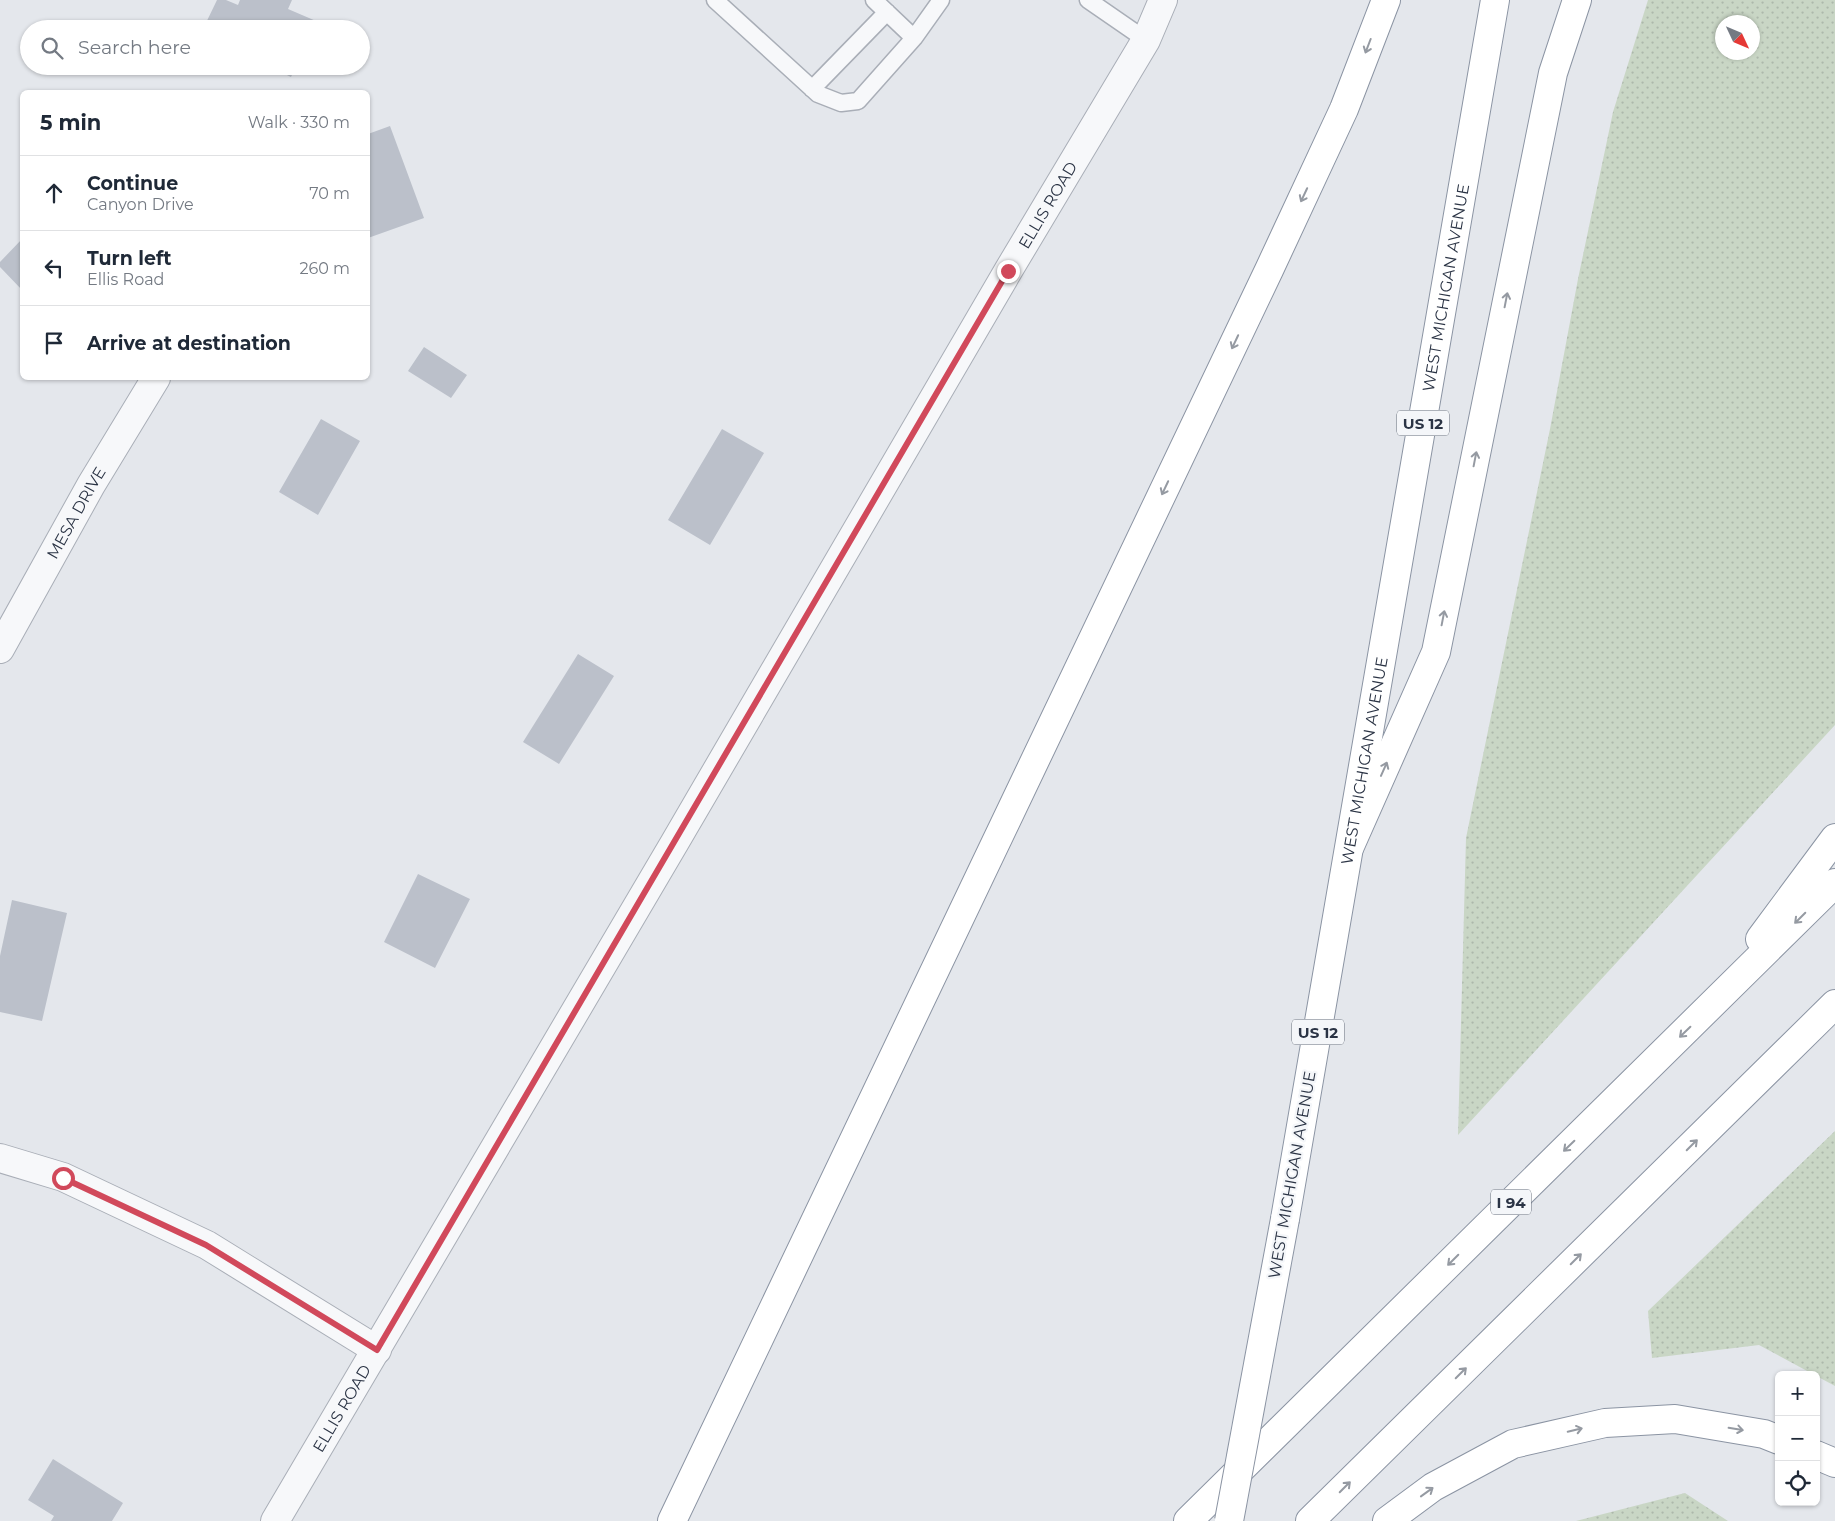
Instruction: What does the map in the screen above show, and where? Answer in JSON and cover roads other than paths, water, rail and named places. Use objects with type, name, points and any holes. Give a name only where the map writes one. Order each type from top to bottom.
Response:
[{"type":"highway","points":[[672,1521],[1273,261],[1344,109],[1386,0]]},
{"type":"highway","name":"WEST MICHIGAN AVENUE","points":[[1229,1521],[1285,1219],[1495,0]]},
{"type":"highway","points":[[1350,846],[1436,652],[1553,73],[1577,0]]},
{"type":"highway","points":[[1704,1013],[1835,838]]},
{"type":"highway","name":"I 94","points":[[1188,1521],[1835,884]]},
{"type":"highway","points":[[1310,1521],[1835,1004]]},
{"type":"highway","points":[[1387,1521],[1433,1487],[1513,1444],[1605,1423],[1675,1419],[1764,1434],[1775,1438]]},
{"type":"highway","points":[[1820,1457],[1835,1463]]},
{"type":"street","name":"ELLIS ROAD","points":[[275,1521],[1008,271],[1146,40],[1163,0]]},
{"type":"street","name":"MESA DRIVE","points":[[0,649],[92,485],[155,380]]},
{"type":"street","points":[[0,1158],[63,1178],[206,1245],[377,1350]]},
{"type":"lane","points":[[715,0],[818,94],[842,103],[858,101],[914,38],[941,0]]},
{"type":"lane","points":[[874,0],[914,38]]},
{"type":"lane","points":[[1088,0],[1146,40]]},
{"type":"lane","points":[[812,89],[887,12]]}]
